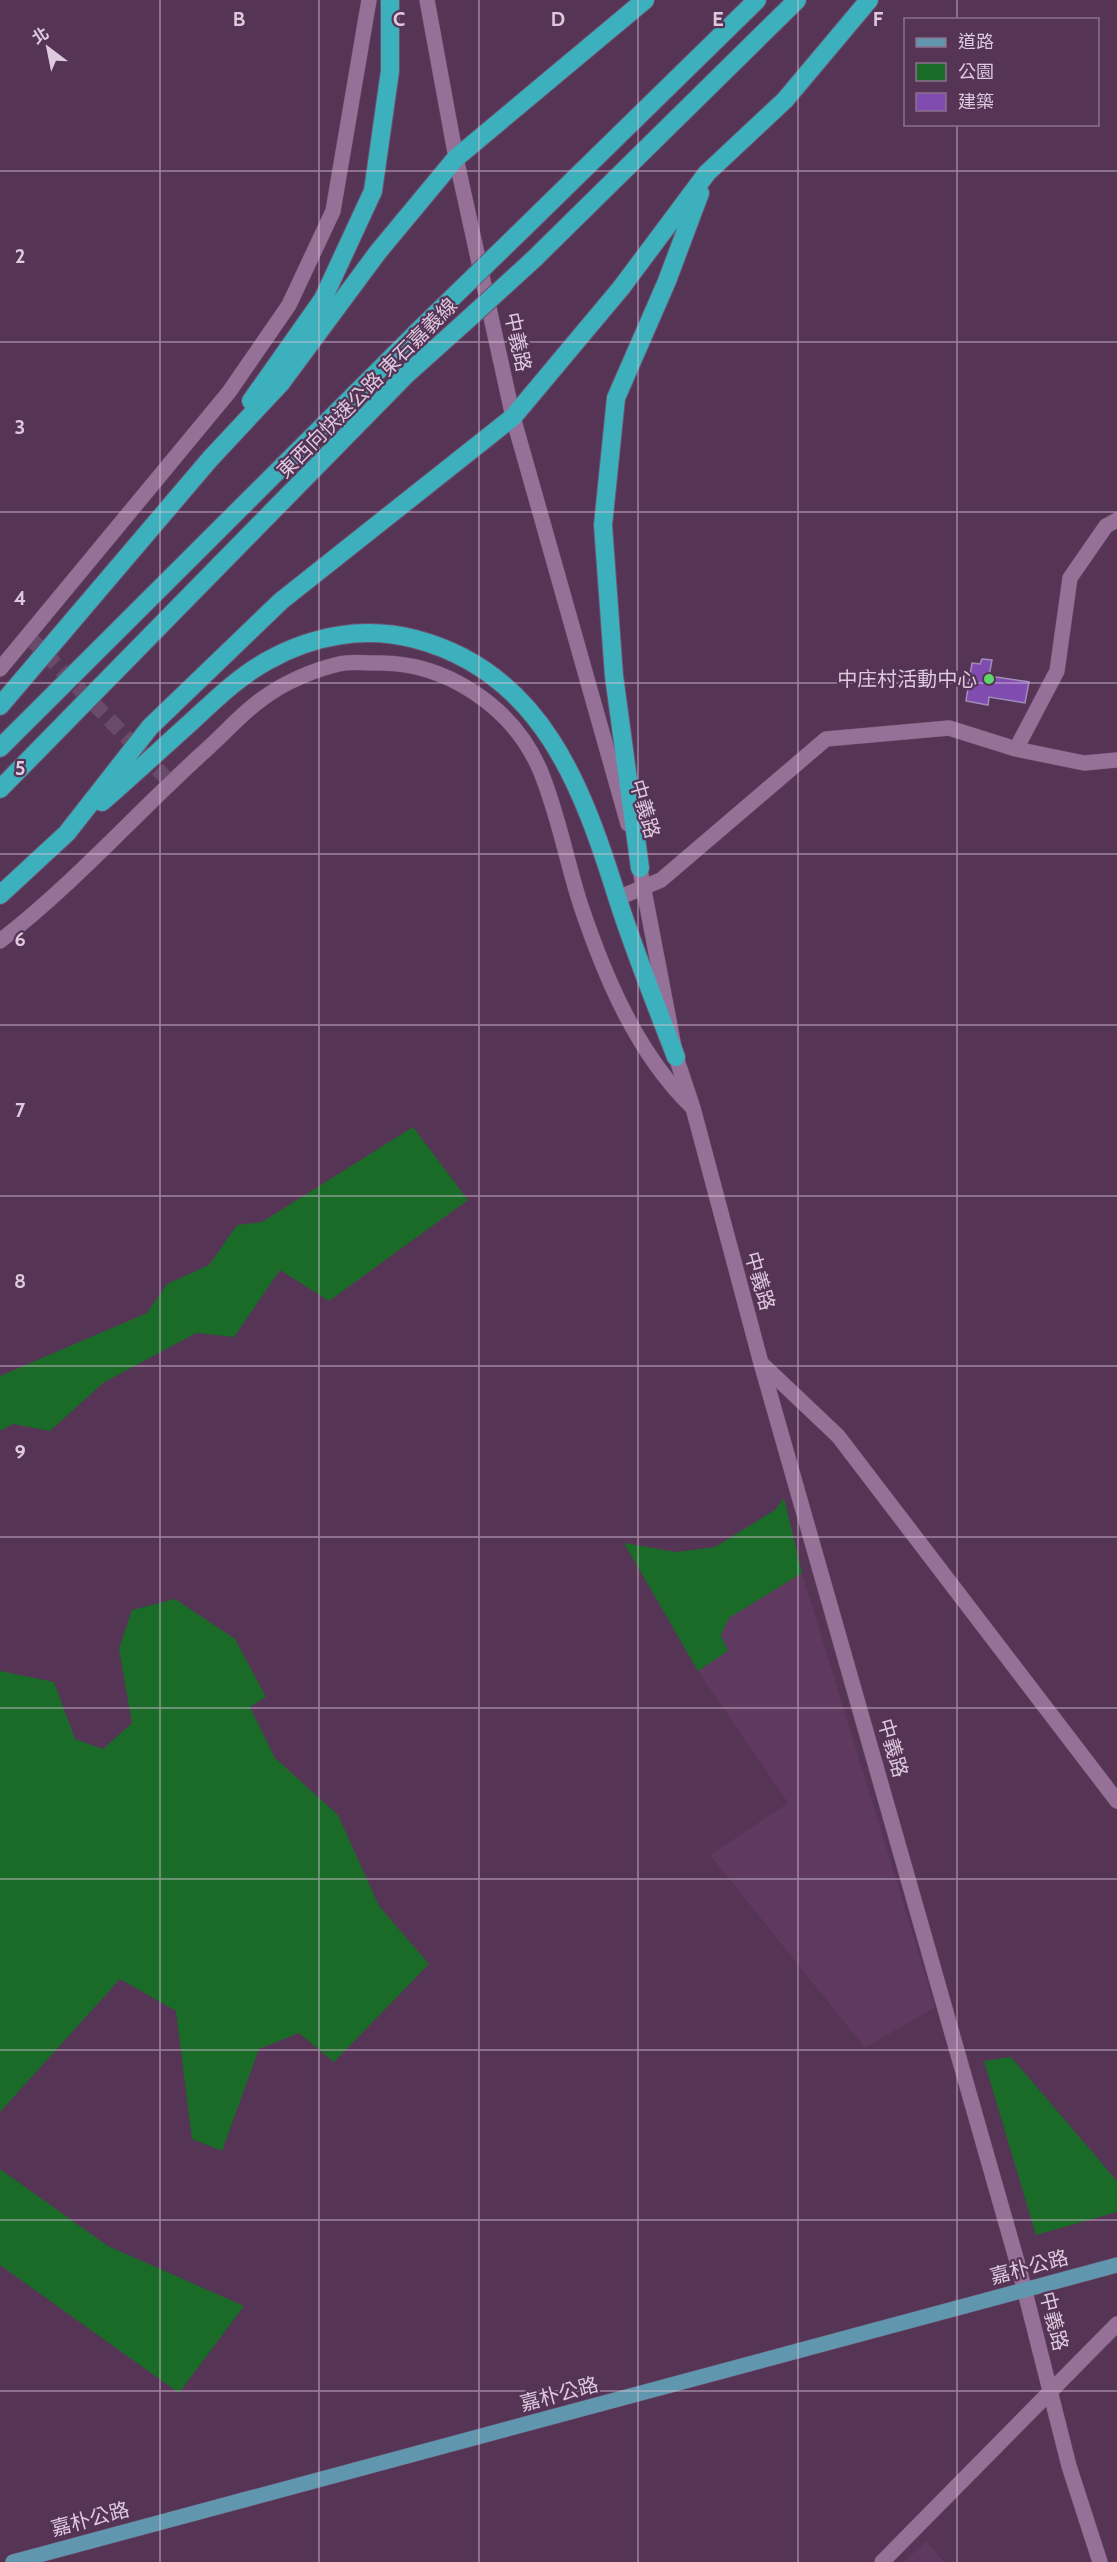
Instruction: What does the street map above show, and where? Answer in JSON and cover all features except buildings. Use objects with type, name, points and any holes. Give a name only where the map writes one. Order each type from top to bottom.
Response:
[{"type":"highway","points":[[210,459],[323,299],[373,190],[390,71],[390,0]]},
{"type":"highway","points":[[0,706],[210,459],[281,383],[378,252],[456,158],[645,0]]},
{"type":"highway","name":"東西向快速公路 東石嘉義線","points":[[0,748],[415,334],[757,0]]},
{"type":"highway","name":"東西向快速公路 東石嘉義線","points":[[0,789],[407,374],[535,258],[797,0]]},
{"type":"highway","points":[[67,833],[150,727],[281,600],[513,417],[621,288],[707,173],[785,100],[869,0]]},
{"type":"highway","points":[[640,868],[614,676],[603,525],[616,398],[667,281],[707,173]]},
{"type":"highway","points":[[0,895],[230,686],[267,661],[311,641],[353,633],[391,633],[425,642],[484,668],[507,687],[560,751],[578,786],[596,831],[676,1057]]},
{"type":"main road","name":"嘉朴公路","points":[[13,2562],[1117,2265]]},
{"type":"street","points":[[0,669],[229,392],[289,305],[333,211],[369,0]]},
{"type":"street","name":"中義路","points":[[428,0],[456,158],[513,417],[640,868],[676,1057],[693,1108],[761,1363],[1025,2290],[1069,2466],[1100,2562]]},
{"type":"street","points":[[1016,749],[1057,671],[1070,578],[1106,526],[1117,520]]},
{"type":"street","points":[[0,941],[91,862],[170,782],[261,699],[285,685],[340,663],[388,662],[421,667],[455,681],[480,695],[527,746],[555,811],[580,903],[622,1010],[670,1085],[693,1108]]},
{"type":"street","points":[[618,898],[645,888],[679,866],[696,848],[826,739],[949,728],[1016,749],[1084,763],[1117,760]]},
{"type":"street","points":[[761,1363],[838,1436],[1117,1801]]},
{"type":"street","points":[[882,2562],[1049,2390],[1117,2324]]},
{"type":"shaded area","points":[[802,1573],[935,2007],[865,2048],[710,1855],[788,1803],[698,1671],[728,1651],[721,1635],[729,1618]]},
{"type":"shaded area","points":[[926,2541],[944,2562],[904,2562]]},
{"type":"green space","points":[[413,1127],[468,1200],[329,1301],[280,1270],[234,1337],[196,1333],[103,1383],[50,1431],[13,1424],[0,1431],[0,1376],[147,1313],[167,1284],[209,1265],[237,1225],[262,1222]]},
{"type":"green space","points":[[784,1498],[802,1573],[729,1618],[721,1635],[728,1651],[698,1671],[624,1543],[676,1552],[715,1547],[775,1510]]},
{"type":"green space","points":[[175,1599],[235,1639],[266,1697],[250,1707],[275,1758],[338,1815],[379,1906],[429,1964],[334,2062],[299,2033],[259,2049],[222,2151],[192,2139],[176,2011],[120,1979],[0,2112],[0,1671],[54,1682],[75,1739],[103,1749],[132,1723],[119,1649],[132,1610]]},
{"type":"green space","points":[[1011,2057],[1117,2181],[1117,2212],[1036,2235],[984,2061]]},
{"type":"green space","points":[[0,2169],[108,2246],[244,2306],[179,2393],[0,2265]]},
{"type":"tunnel","points":[[29,637],[170,782]]},
{"type":"place","name":"中庄村活動中心","points":[[989,679]]}]
